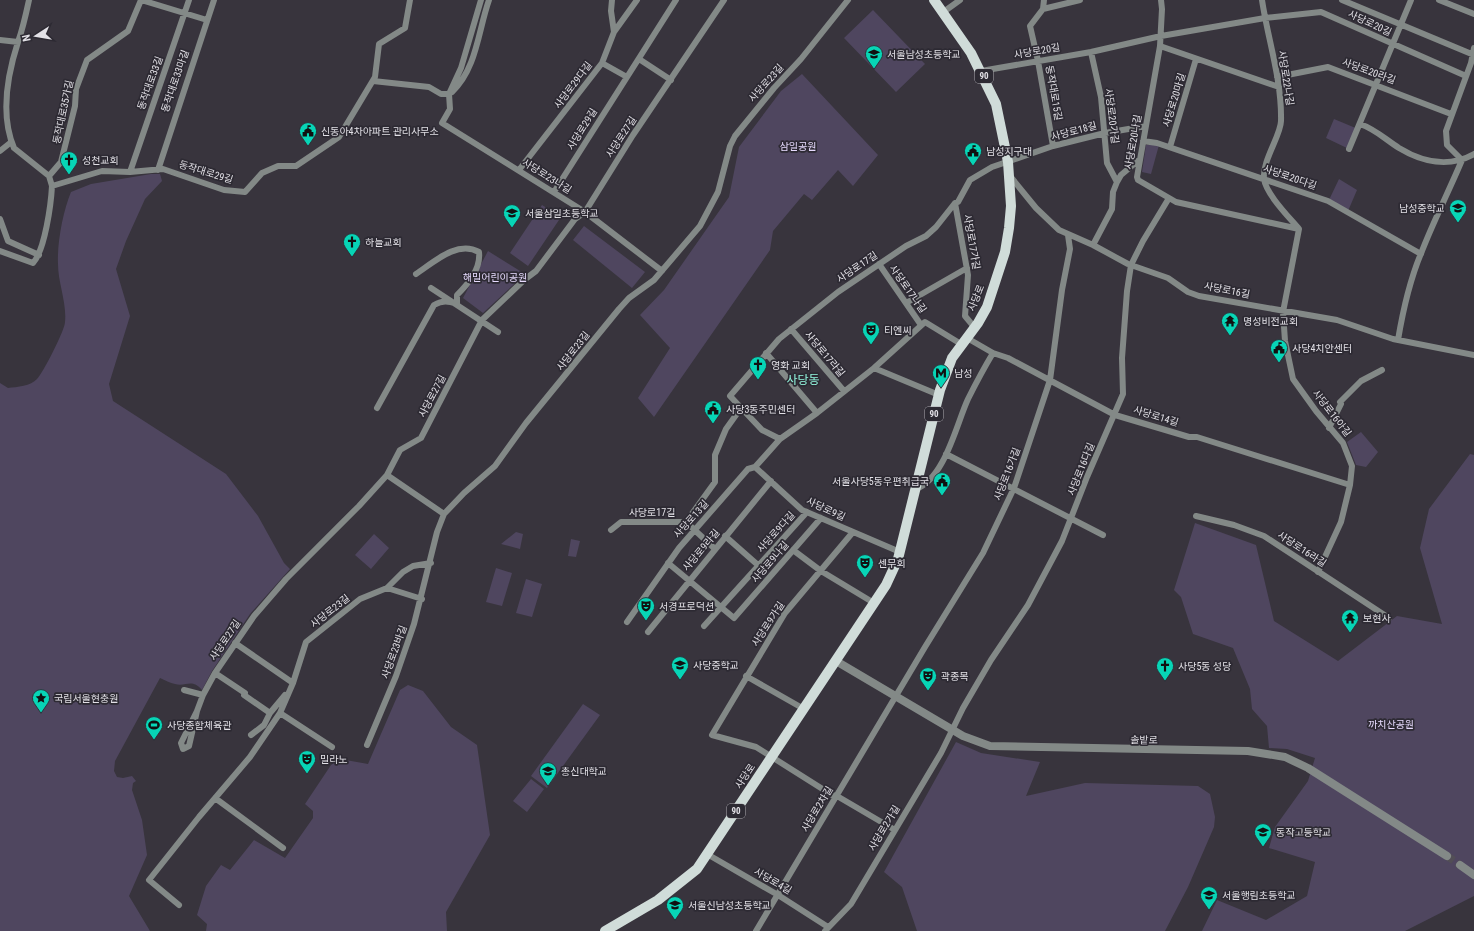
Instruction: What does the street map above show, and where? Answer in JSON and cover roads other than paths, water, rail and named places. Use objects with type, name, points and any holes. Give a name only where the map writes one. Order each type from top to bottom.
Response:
[{"type":"main road","name":"사당로","points":[[605,931],[670,891],[697,869],[836,661],[893,572],[900,552],[939,396],[948,366],[964,341],[975,328],[987,307],[1004,252],[1011,206],[1008,162],[996,104],[981,71],[934,0]]},
{"type":"street","points":[[0,251],[33,263],[39,255],[51,204],[52,186],[49,176],[14,148],[3,127],[0,108],[4,85],[18,42],[29,0]]},
{"type":"street","points":[[141,0],[207,20]]},
{"type":"street","name":"동작대로35가길","points":[[49,176],[61,162],[75,106],[76,89],[87,60],[128,31],[141,0]]},
{"type":"street","name":"동작대로33길","points":[[130,172],[189,0]]},
{"type":"street","name":"동작대로33마길","points":[[158,170],[214,0]]},
{"type":"street","name":"동작대로29길","points":[[52,186],[102,171],[130,172],[163,169],[224,190],[245,192],[262,173],[278,166],[296,166],[339,136],[375,77],[379,44],[405,28],[410,0]]},
{"type":"street","name":"사당로23나길","points":[[480,0],[461,68],[449,94],[450,109],[442,123],[585,212],[662,271]]},
{"type":"street","points":[[373,81],[429,87],[442,94],[449,94],[463,82],[483,26],[489,0]]},
{"type":"street","name":"사당로29다길","points":[[519,170],[602,63],[614,32],[611,12],[612,0]]},
{"type":"street","points":[[614,32],[637,0]]},
{"type":"street","name":"사당로29길","points":[[554,192],[676,0]]},
{"type":"street","name":"사당로27길","points":[[197,711],[189,746],[183,749],[181,742],[197,711],[203,695],[215,673],[254,616],[281,585],[354,512],[387,475],[400,450],[421,438],[482,320],[536,271],[575,218],[585,212],[633,135],[724,0]]},
{"type":"street","name":"사당로23길","points":[[179,905],[149,880],[250,757],[280,713],[292,686],[306,642],[360,600],[387,588],[394,579],[413,566],[431,563],[437,532],[444,514],[464,493],[495,466],[526,423],[629,298],[654,280],[700,226],[718,192],[730,146],[735,136],[774,88],[801,59],[848,0]]},
{"type":"street","points":[[942,13],[960,0]]},
{"type":"street","points":[[1044,0],[1044,8],[1080,0]]},
{"type":"street","name":"사당로20나길","points":[[1160,0],[1162,9],[1160,46],[1137,177],[1138,180],[1176,202],[1299,229]]},
{"type":"street","name":"사당로22나길","points":[[1262,0],[1279,87],[1281,123],[1270,149],[1264,179]]},
{"type":"street","points":[[1342,0],[1473,52],[1446,131],[1448,145],[1462,160]]},
{"type":"street","points":[[1349,149],[1411,0]]},
{"type":"street","points":[[1440,0],[1474,14]]},
{"type":"street","name":"동작대로15길","points":[[1044,8],[1030,26],[1038,61],[1053,146]]},
{"type":"street","name":"사당로20길","points":[[981,71],[1091,52],[1161,36],[1265,18],[1321,12],[1466,76]]},
{"type":"street","points":[[0,40],[18,42]]},
{"type":"street","points":[[1160,46],[1279,87]]},
{"type":"street","name":"사당로20가길","points":[[1091,52],[1101,97],[1107,163],[1117,182]]},
{"type":"street","points":[[639,59],[671,80]]},
{"type":"street","name":"사당로20마길","points":[[1170,147],[1196,59]]},
{"type":"street","points":[[602,63],[627,77]]},
{"type":"street","name":"사당로20라길","points":[[1277,77],[1328,66],[1451,114]]},
{"type":"street","points":[[1360,124],[1381,134],[1410,154],[1424,160],[1439,162],[1462,160],[1474,154]]},
{"type":"street","name":"사당로18길","points":[[1008,162],[1053,146],[1105,133],[1146,126]]},
{"type":"street","name":"사당로20다길","points":[[1143,141],[1170,147],[1328,201],[1421,254]]},
{"type":"street","points":[[0,151],[10,142]]},
{"type":"street","points":[[1093,245],[1112,209],[1113,192],[1117,182],[1121,175],[1140,159]]},
{"type":"street","points":[[1398,340],[1411,282],[1421,254],[1445,202],[1462,160]]},
{"type":"street","name":"사당로17길","points":[[611,530],[621,522],[686,522],[715,482],[715,455],[726,429],[739,406],[730,396],[766,353],[817,307],[906,246],[926,236],[936,228],[955,203],[958,202],[970,180],[992,167],[1008,162]]},
{"type":"street","name":"사당로16길","points":[[1009,175],[1036,208],[1059,230],[1068,236],[1093,245],[1131,265],[1168,278],[1188,292],[1200,296],[1283,312],[1337,320],[1398,340],[1473,355]]},
{"type":"street","points":[[1264,179],[1270,192],[1299,229],[1283,312]]},
{"type":"street","name":"사당로16다길","points":[[953,730],[963,708],[990,660],[1028,605],[1062,541],[1072,519],[1087,476],[1115,415],[1123,394],[1122,358],[1127,291],[1131,265],[1169,198]]},
{"type":"street","name":"사당로17가길","points":[[955,203],[967,268],[965,316],[975,328]]},
{"type":"street","points":[[0,219],[8,241],[39,255]]},
{"type":"street","name":"사당로16가길","points":[[897,697],[925,647],[983,553],[1014,488],[1050,380],[1062,290],[1070,249],[1068,236]]},
{"type":"street","points":[[416,274],[453,250],[472,248],[479,252],[480,260],[478,266],[467,286],[457,295],[457,304]]},
{"type":"street","name":"사당로17나길","points":[[879,264],[921,325]]},
{"type":"street","points":[[906,303],[967,268]]},
{"type":"street","points":[[431,288],[482,320],[498,332]]},
{"type":"street","points":[[377,408],[434,305],[441,301],[447,300],[457,304]]},
{"type":"street","name":"사당로16아길","points":[[1283,312],[1285,341],[1293,379],[1329,428],[1346,448],[1352,466],[1350,485],[1341,522],[1318,572]]},
{"type":"street","points":[[921,325],[925,322],[964,341]]},
{"type":"street","name":"사당로13길","points":[[626,622],[668,563],[694,530],[748,469],[755,467],[780,439],[817,413],[874,368],[921,325]]},
{"type":"street","name":"사당로17라길","points":[[791,329],[844,391]]},
{"type":"street","name":"사당로14길","points":[[964,341],[1008,358],[1115,415],[1189,437],[1204,439],[1350,485]]},
{"type":"street","points":[[1473,355],[1474,348]]},
{"type":"street","points":[[766,353],[817,413]]},
{"type":"street","points":[[916,489],[924,486],[933,478],[946,454],[968,400],[993,353]]},
{"type":"street","points":[[874,368],[939,396]]},
{"type":"street","points":[[1329,428],[1340,403],[1361,381],[1382,370]]},
{"type":"street","points":[[739,406],[762,430],[780,439]]},
{"type":"street","points":[[946,454],[1103,535]]},
{"type":"street","name":"사당로9길","points":[[755,467],[802,510],[900,552]]},
{"type":"street","points":[[387,475],[444,514]]},
{"type":"street","name":"사당로9라길","points":[[648,632],[688,581],[771,482]]},
{"type":"street","name":"사당로9다길","points":[[704,626],[807,512]]},
{"type":"street","name":"사당로16라길","points":[[1196,516],[1234,525],[1264,536],[1389,618]]},
{"type":"street","name":"사당로9나길","points":[[721,607],[734,618],[821,518]]},
{"type":"street","points":[[686,522],[715,549]]},
{"type":"street","name":"사당로9가길","points":[[771,758],[756,747],[712,735],[746,676],[785,614],[853,532]]},
{"type":"street","name":"사당로9다길","points":[[725,536],[759,566]]},
{"type":"street","points":[[793,550],[821,571],[874,603]]},
{"type":"street","name":"사당로23바길","points":[[367,746],[396,676],[422,599],[431,563]]},
{"type":"street","points":[[668,563],[721,607]]},
{"type":"street","points":[[387,588],[422,599]]},
{"type":"street","points":[[235,643],[292,686],[270,714],[264,725],[251,735]]},
{"type":"street","name":"솔밭로","points":[[836,661],[953,730],[977,742],[1003,747],[1248,751],[1285,757],[1334,784],[1447,856]]},
{"type":"street","points":[[215,673],[246,694],[244,695],[270,714]]},
{"type":"street","points":[[746,676],[804,708]]},
{"type":"street","points":[[184,690],[203,695]]},
{"type":"street","name":"사당로2차길","points":[[756,931],[897,697]]},
{"type":"street","points":[[280,713],[332,747]]},
{"type":"street","name":"사당로2가길","points":[[827,929],[851,904],[941,753],[953,730]]},
{"type":"street","points":[[771,758],[832,795],[837,796],[895,830]]},
{"type":"street","points":[[215,798],[283,848]]},
{"type":"street","name":"사당로4길","points":[[707,854],[778,895],[827,929]]},
{"type":"street","points":[[1460,865],[1474,875]]},
{"type":"tunnel","points":[[1447,856],[1460,865]]},
{"type":"place","name":"서울남성초등학교","points":[[874,69]]},
{"type":"place","name":"신동아4차아파트 관리사무소","points":[[308,146]]},
{"type":"place","name":"남성지구대","points":[[973,166]]},
{"type":"place","name":"성천교회","points":[[69,175]]},
{"type":"place","name":"남성중학교","points":[[1458,223]]},
{"type":"place","name":"서울삼일초등학교","points":[[512,228]]},
{"type":"place","name":"하늘교회","points":[[352,257]]},
{"type":"place","name":"명성비전교회","points":[[1230,336]]},
{"type":"place","name":"티엔씨","points":[[871,345]]},
{"type":"place","name":"사당4치안센터","points":[[1279,363]]},
{"type":"place","name":"영화 교회","points":[[758,380]]},
{"type":"place","name":"남성","points":[[941,388]]},
{"type":"place","name":"사당3동주민센터","points":[[713,424]]},
{"type":"place","name":"서울사당5동우편취급국","points":[[942,496]]},
{"type":"place","name":"센무회","points":[[865,578]]},
{"type":"place","name":"서경프로덕션","points":[[646,621]]},
{"type":"place","name":"보현사","points":[[1350,633]]},
{"type":"place","name":"사당중학교","points":[[680,680]]},
{"type":"place","name":"사당5동 성당","points":[[1165,681]]},
{"type":"place","name":"곽종목","points":[[928,691]]},
{"type":"place","name":"국립서울현충원","points":[[41,713]]},
{"type":"place","name":"사당종합체육관","points":[[154,740]]},
{"type":"place","name":"밀라노","points":[[307,774]]},
{"type":"place","name":"총신대학교","points":[[548,786]]},
{"type":"place","name":"동작고등학교","points":[[1263,847]]},
{"type":"place","name":"서울행림초등학교","points":[[1209,910]]},
{"type":"place","name":"서울신남성초등학교","points":[[675,920]]},
{"type":"district","name":"사당동","points":[[803,380]]},
{"type":"park label","name":"삼일공원","points":[[798,146]]},
{"type":"park label","name":"해밀어린이공원","points":[[495,277]]},
{"type":"park label","name":"까치산공원","points":[[1391,724]]}]
